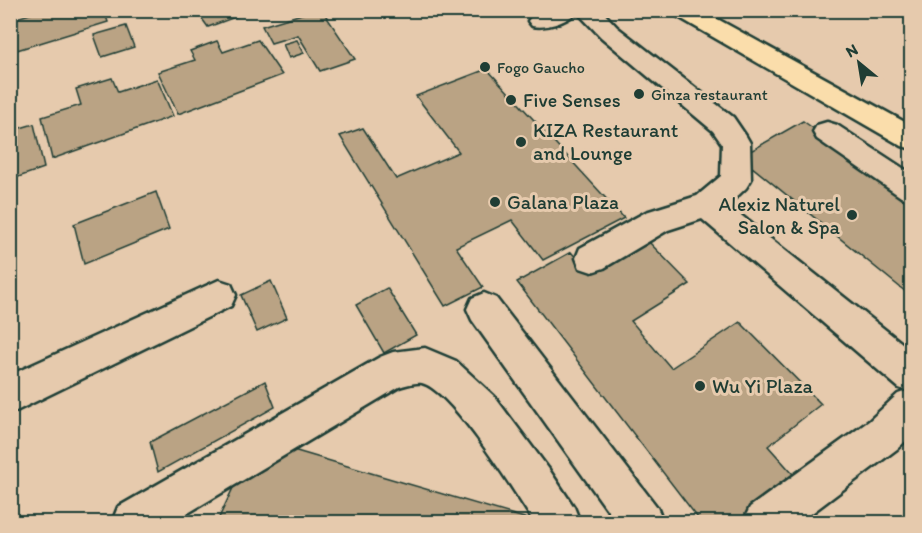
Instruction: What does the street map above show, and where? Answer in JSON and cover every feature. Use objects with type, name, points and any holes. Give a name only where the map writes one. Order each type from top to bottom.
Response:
[{"type":"main road","points":[[683,10],[912,139]]},
{"type":"street","points":[[540,21],[567,10]]},
{"type":"street","points":[[587,10],[609,32],[723,124],[736,143],[735,180],[707,205],[657,221],[592,258]]},
{"type":"street","points":[[827,132],[912,189]]},
{"type":"street","points":[[707,205],[912,375]]},
{"type":"street","points":[[10,395],[219,295]]},
{"type":"street","points":[[484,309],[642,522]]},
{"type":"street","points":[[133,522],[393,370],[424,366],[447,376],[475,401],[559,522]]},
{"type":"street","points":[[765,522],[883,435],[912,408]]},
{"type":"building","points":[[43,10],[104,10],[108,22],[17,50],[10,20]]},
{"type":"building","points":[[215,10],[233,10],[238,16],[208,27],[200,16]]},
{"type":"building","points":[[315,10],[322,10],[355,59],[320,71],[298,35],[271,43],[262,26]]},
{"type":"building","points":[[126,26],[134,47],[102,57],[94,35]]},
{"type":"building","points":[[258,40],[282,75],[178,114],[158,72],[195,60],[190,51],[217,41],[223,52]]},
{"type":"building","points":[[297,40],[304,53],[289,58],[283,44]]},
{"type":"building","name":"Galana Plaza","points":[[487,69],[624,218],[543,260],[512,220],[456,247],[483,287],[445,306],[340,136],[363,128],[396,179],[459,152],[416,96]]},
{"type":"building","points":[[112,78],[118,92],[157,79],[173,116],[52,159],[42,117],[81,105],[76,89]]},
{"type":"building","points":[[803,121],[912,199],[912,297],[740,157]]},
{"type":"building","points":[[34,124],[44,168],[10,180],[10,131]]},
{"type":"building","points":[[156,192],[169,229],[84,264],[74,224]]},
{"type":"building","name":"Wu Yi Plaza","points":[[645,238],[690,284],[631,321],[671,368],[740,322],[821,404],[768,446],[800,482],[752,522],[701,522],[517,282],[571,252],[587,270]]},
{"type":"building","points":[[271,281],[287,318],[257,332],[241,295]]},
{"type":"building","points":[[387,288],[416,335],[384,353],[356,305]]},
{"type":"building","points":[[265,381],[275,407],[158,472],[150,442]]},
{"type":"building","points":[[256,439],[371,473],[538,522],[217,522]]},
{"type":"place","name":"Fogo Gaucho","points":[[485,67]]},
{"type":"place","name":"Ginza restaurant","points":[[639,94]]},
{"type":"place","name":"Five Senses","points":[[511,100]]},
{"type":"place","name":"KIZA Restaurant and Lounge","points":[[521,142]]},
{"type":"place","name":"Galana Plaza","points":[[495,202]]},
{"type":"place","name":"Alexiz Naturel Salon & Spa","points":[[852,215]]},
{"type":"place","name":"Wu Yi Plaza","points":[[700,386]]}]
